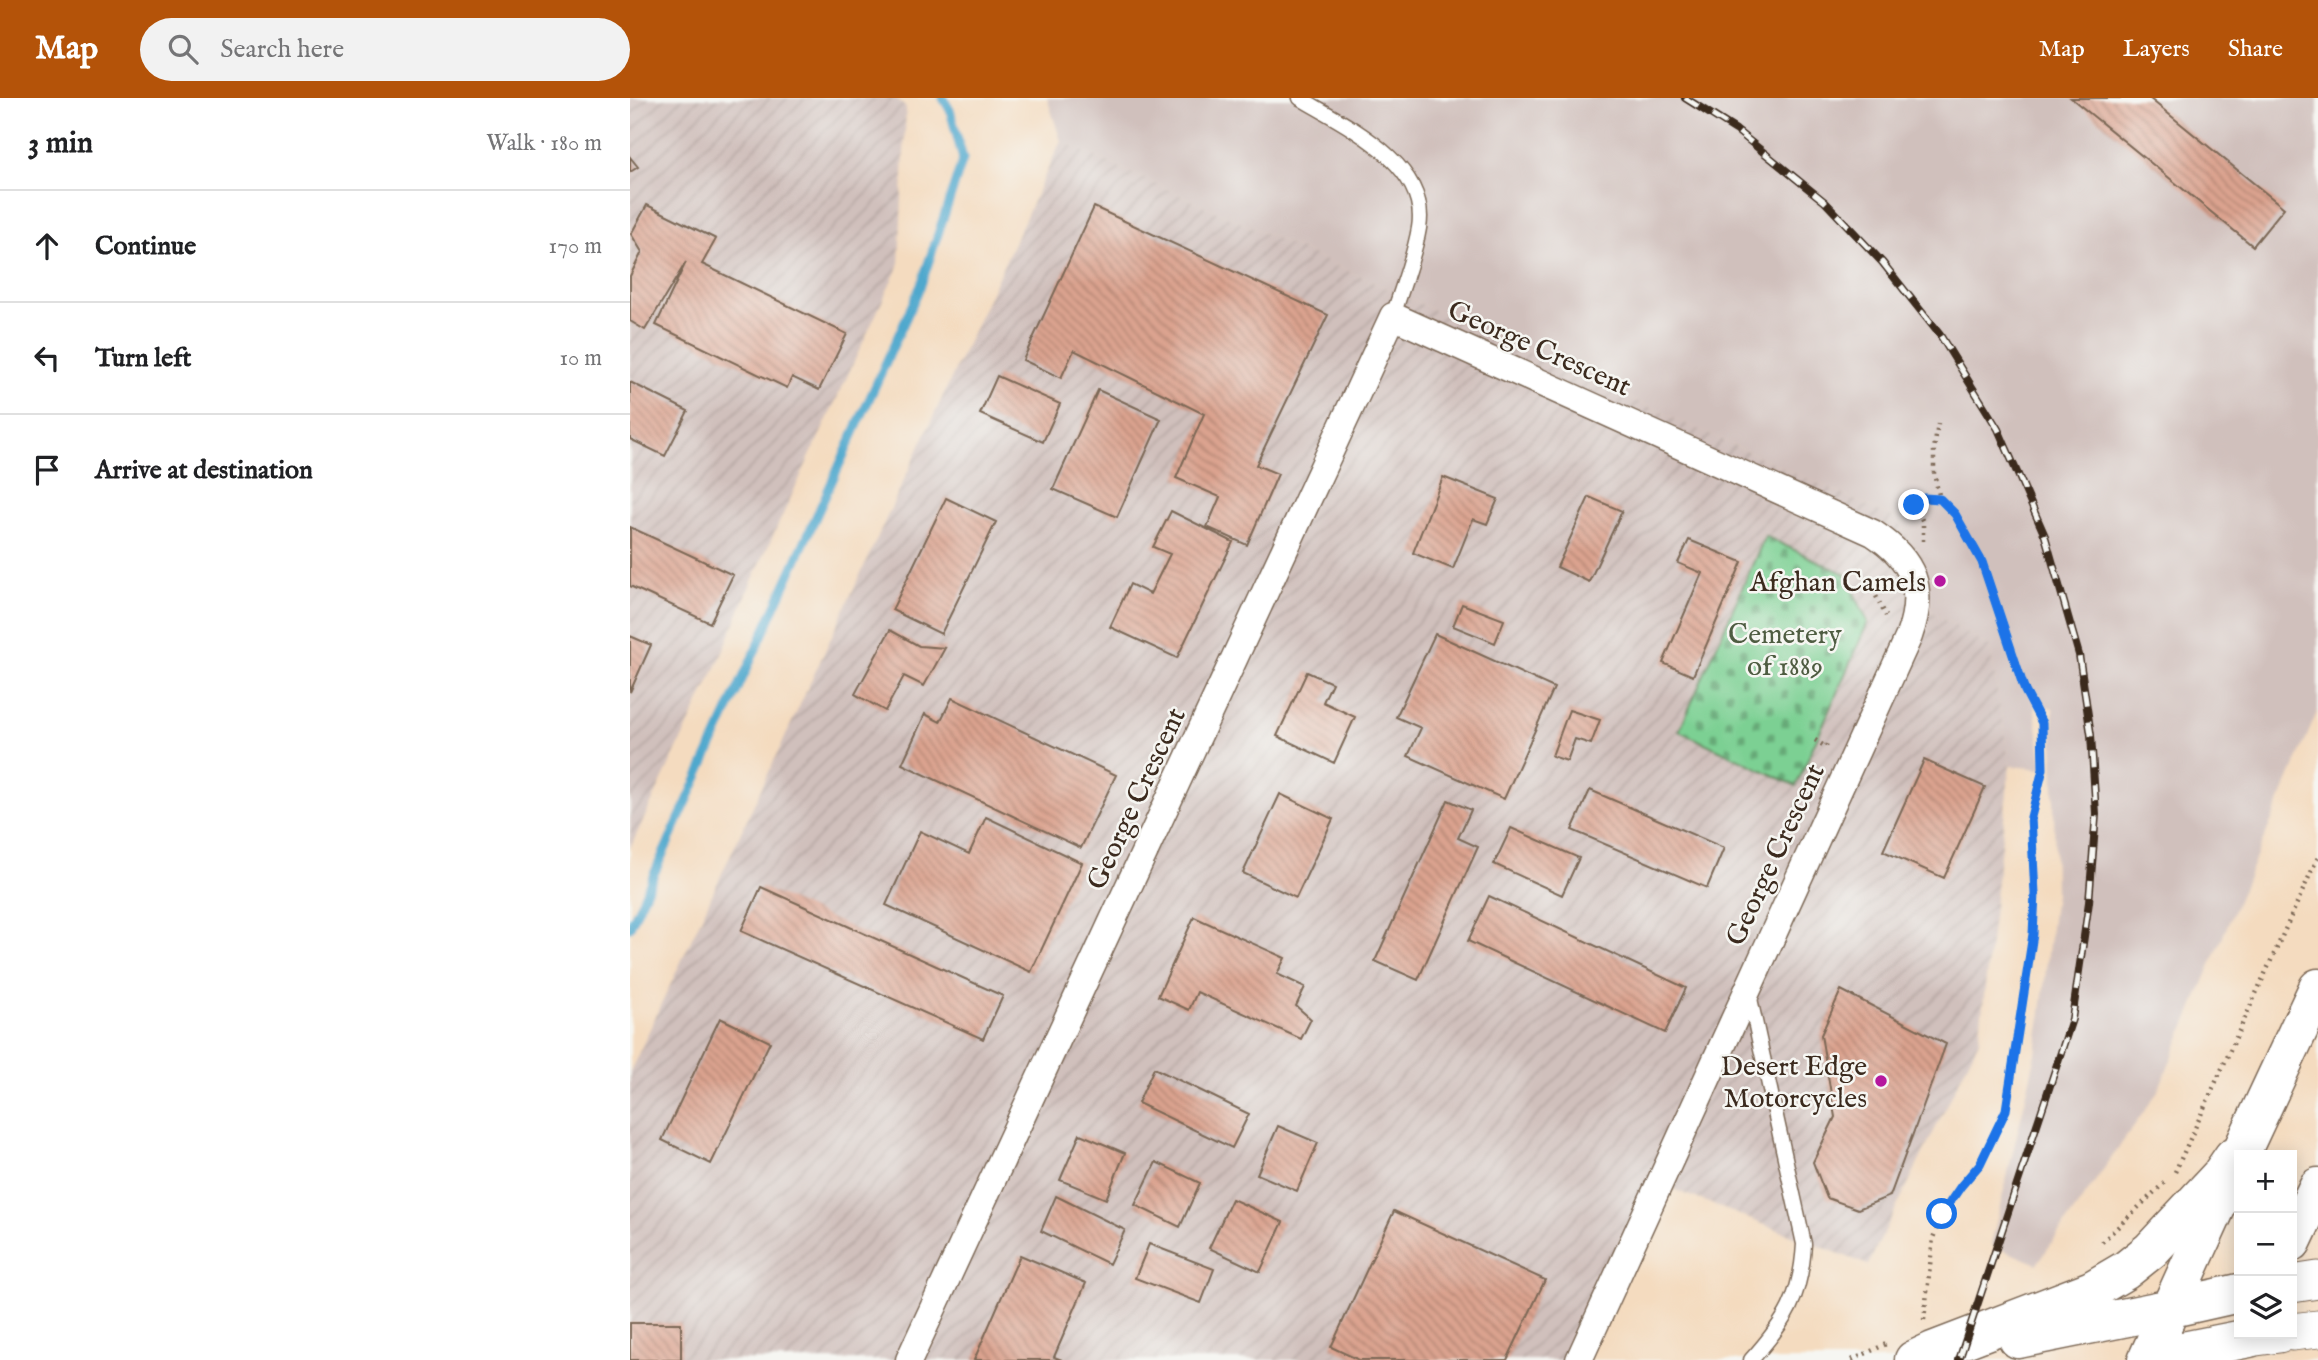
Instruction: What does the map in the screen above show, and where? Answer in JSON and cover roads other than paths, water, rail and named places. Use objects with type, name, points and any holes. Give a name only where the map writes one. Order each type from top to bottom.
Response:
[{"type":"main road","points":[[2143,1359],[2172,1308],[2318,988]]},
{"type":"main road","points":[[1919,1344],[1933,1351],[2092,1290],[2126,1270],[2151,1250],[2243,1148]]},
{"type":"main road","points":[[2297,1231],[2318,1187]]},
{"type":"main road","points":[[2297,1282],[2318,1280]]},
{"type":"main road","points":[[1949,1360],[2035,1334],[2234,1294]]},
{"type":"main road","points":[[2297,1331],[2318,1329]]},
{"type":"main road","points":[[2143,1359],[2255,1341]]},
{"type":"street","name":"George Crescent","points":[[909,1360],[1393,316],[1873,533],[1894,546],[1908,564],[1915,583],[1917,605],[1909,636],[1579,1360]]},
{"type":"lane","points":[[1300,98],[1378,147],[1399,165],[1412,185],[1420,226],[1393,316]]},
{"type":"lane","points":[[1747,988],[1804,1244],[1802,1271],[1794,1302],[1778,1328],[1751,1360]]},
{"type":"waterway","points":[[630,927],[921,285],[963,159],[950,110],[943,98]]},
{"type":"railway","points":[[1685,98],[1736,130],[1825,202],[1882,262],[1940,335],[1998,429],[2045,536],[2079,655],[2091,735],[2096,814],[2089,902],[2072,1019],[1959,1360]]},
{"type":"place","name":"Afghan Camels","points":[[1940,581]]},
{"type":"place","name":"Desert Edge Motorcycles","points":[[1881,1081]]},
{"type":"park label","name":"Cemetery of 1889","points":[[1785,649]]}]
